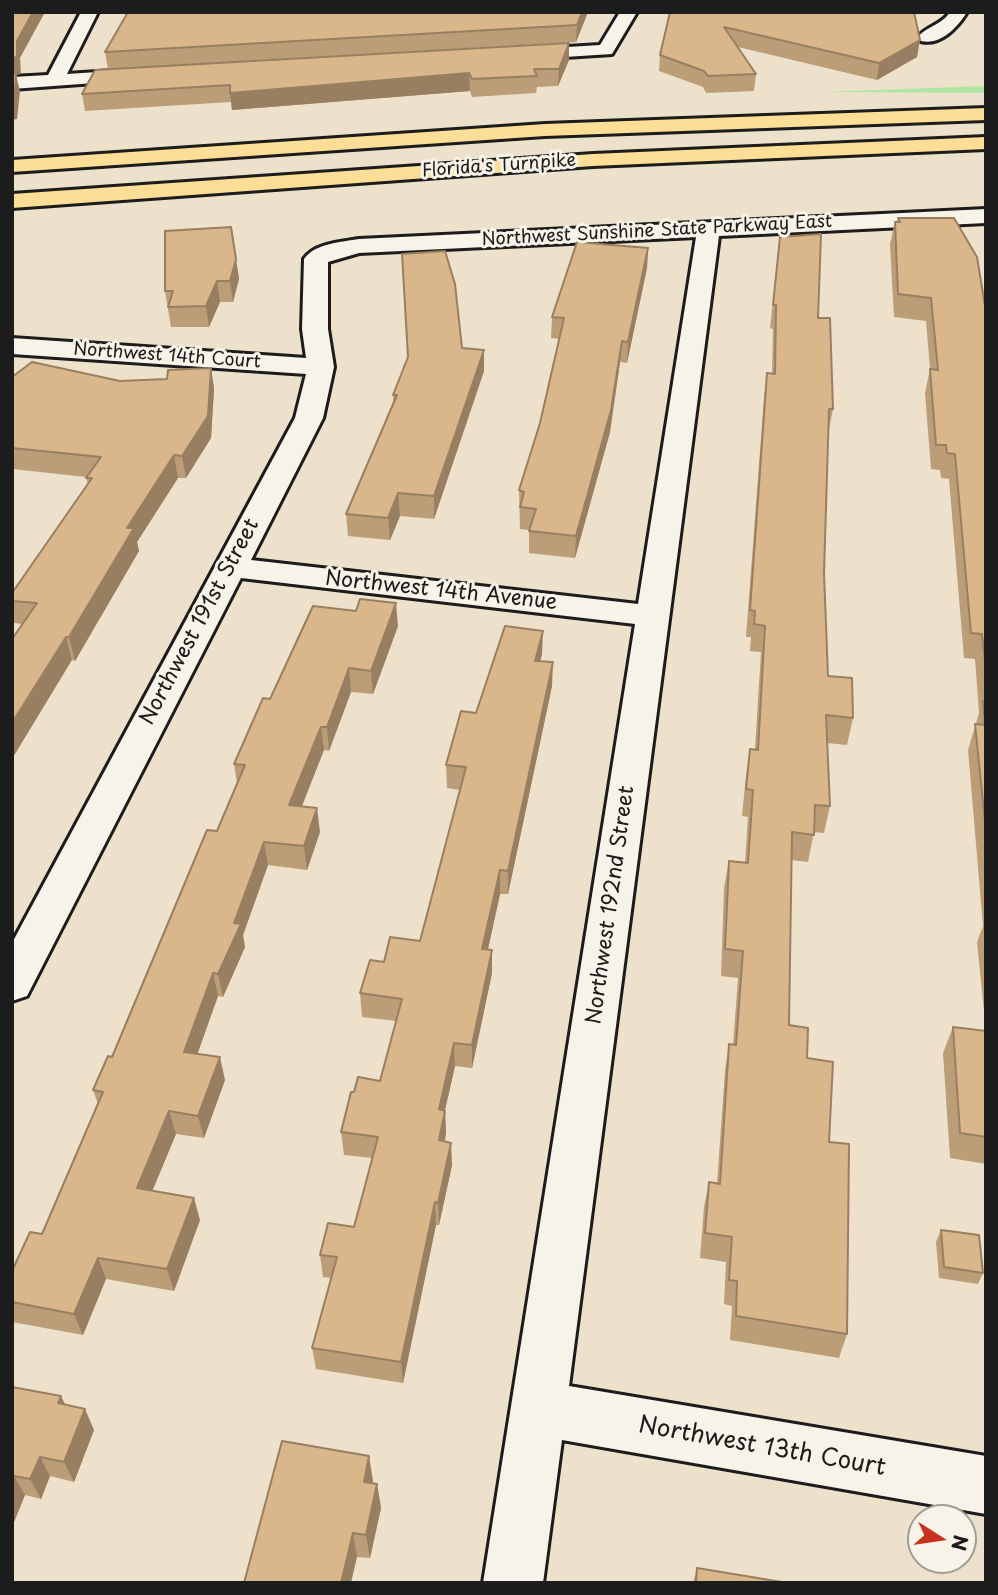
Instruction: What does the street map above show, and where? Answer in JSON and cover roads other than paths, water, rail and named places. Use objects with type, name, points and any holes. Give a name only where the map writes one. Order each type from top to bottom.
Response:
[{"type":"highway","name":"Florida's Turnpike","points":[[12,166],[470,134],[986,114]]},
{"type":"highway","name":"Florida's Turnpike","points":[[12,201],[398,172],[808,149],[986,143]]},
{"type":"highway","points":[[808,149],[986,152]]},
{"type":"street","points":[[55,80],[90,12]]},
{"type":"street","points":[[499,56],[606,50],[629,12]]},
{"type":"street","points":[[927,37],[950,25],[959,12]]},
{"type":"street","points":[[12,83],[159,75]]},
{"type":"street","name":"Northwest Sunshine State Parkway East","points":[[330,252],[359,246],[709,227],[986,216]]},
{"type":"street","name":"Northwest 192nd Street","points":[[513,1583],[709,227]]},
{"type":"street","name":"Northwest 191st Street","points":[[12,984],[309,418],[321,367],[315,329],[316,259],[330,252]]},
{"type":"street","name":"Northwest 14th Court","points":[[12,345],[321,367]]},
{"type":"street","name":"Northwest 14th Avenue","points":[[229,567],[653,615]]},
{"type":"street","name":"Northwest 13th Court","points":[[539,1409],[986,1485]]}]
